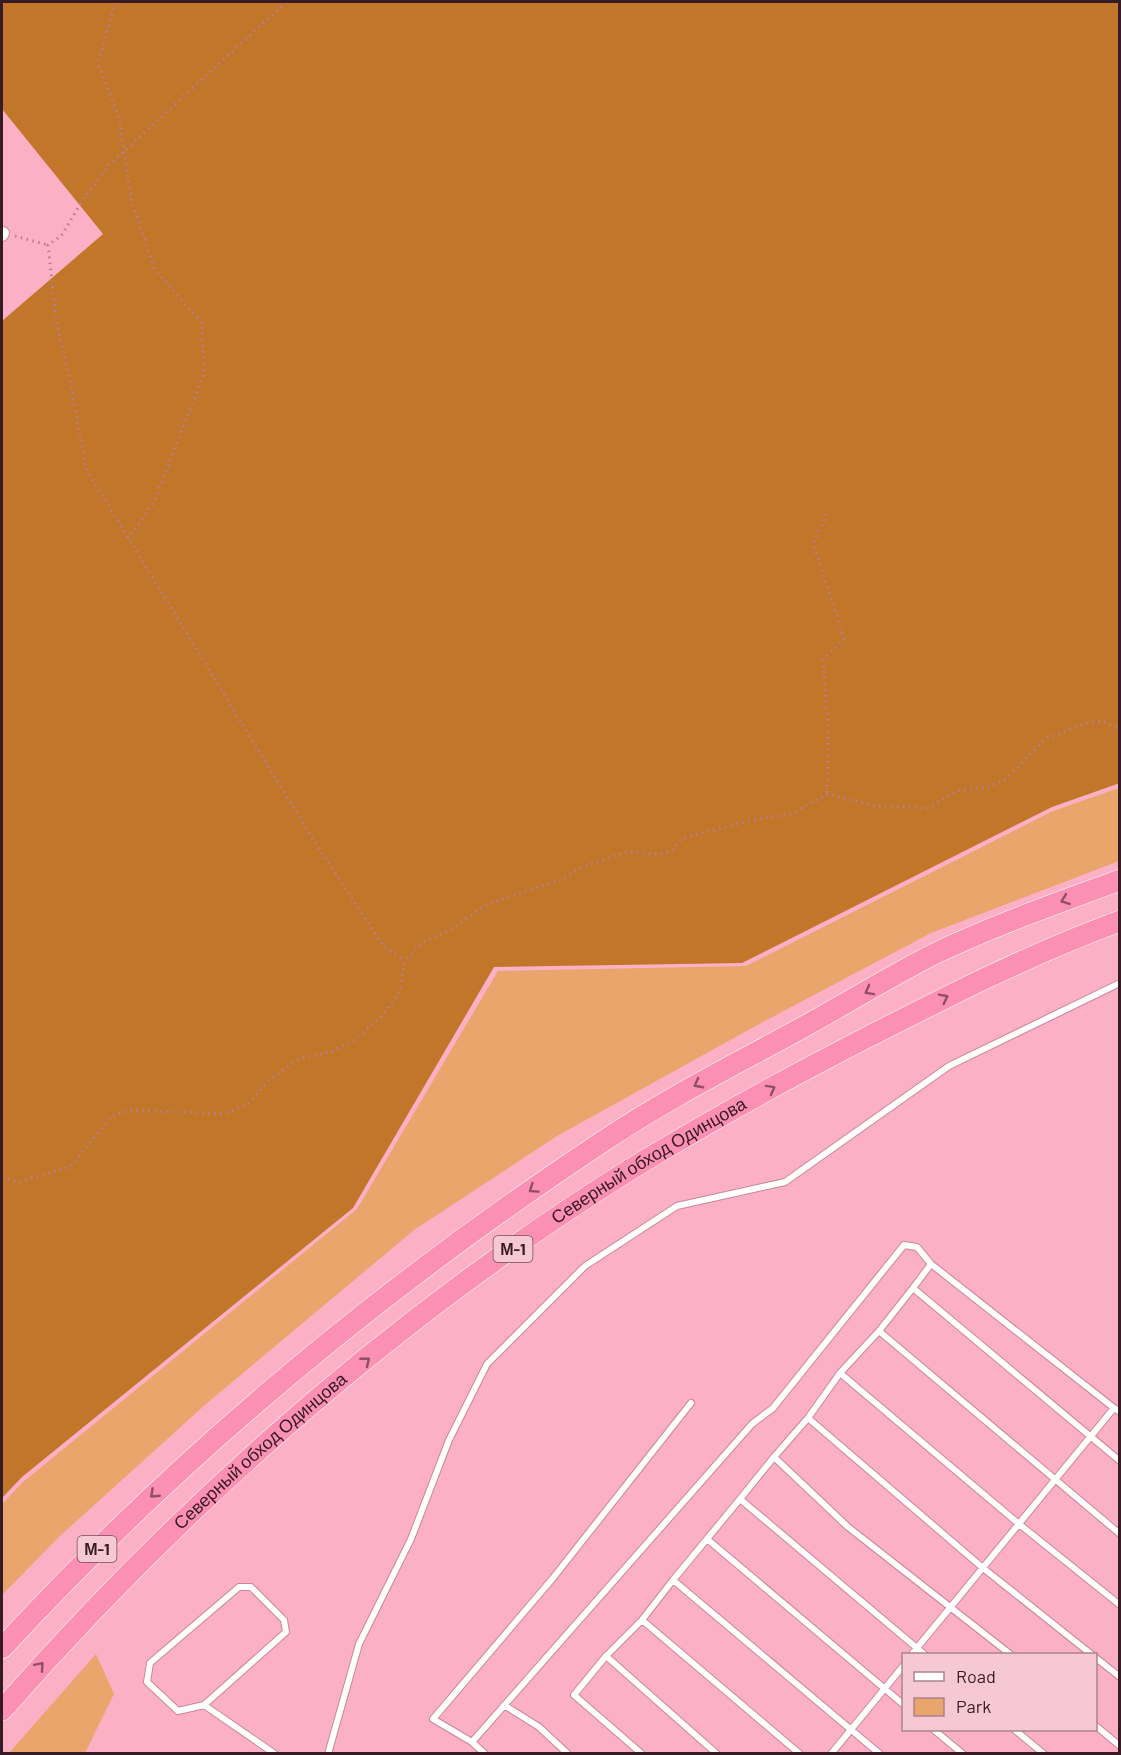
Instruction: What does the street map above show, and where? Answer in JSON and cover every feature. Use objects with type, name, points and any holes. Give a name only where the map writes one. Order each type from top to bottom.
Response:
[{"type":"highway","name":"М-1","points":[[2,1648],[130,1516],[263,1395],[377,1302],[606,1138],[690,1088],[936,954],[1119,880]]},
{"type":"highway","name":"Северный обход Одинцова","points":[[2,1710],[73,1629],[156,1545],[287,1425],[404,1329],[512,1250],[630,1170],[815,1064],[965,987],[1057,944],[1119,921]]},
{"type":"lane","points":[[328,1754],[359,1644],[411,1539],[449,1440],[487,1364],[585,1266],[677,1206],[785,1182],[949,1066],[1119,983]]},
{"type":"lane","points":[[472,1742],[752,1424],[773,1408],[904,1245],[917,1247],[931,1264],[1117,1410],[1091,1436],[914,1652],[740,1498]]},
{"type":"lane","points":[[642,1754],[574,1695],[606,1656],[642,1620],[706,1539],[808,1418],[840,1373],[879,1331],[931,1264]]},
{"type":"lane","points":[[913,1288],[1119,1461]]},
{"type":"lane","points":[[879,1331],[1119,1534]]},
{"type":"lane","points":[[840,1373],[1119,1605]]},
{"type":"lane","points":[[485,1754],[472,1742],[433,1719],[553,1578],[691,1403]]},
{"type":"lane","points":[[808,1418],[983,1568],[1090,1653]]},
{"type":"lane","points":[[774,1457],[848,1527],[952,1606],[1009,1653]]},
{"type":"lane","points":[[706,1539],[902,1704]]},
{"type":"lane","points":[[674,1580],[880,1754]]},
{"type":"lane","points":[[204,1705],[286,1632],[284,1620],[251,1587],[239,1587],[150,1663],[147,1682],[178,1711],[204,1705],[275,1754]]},
{"type":"lane","points":[[642,1620],[800,1754]]},
{"type":"lane","points":[[606,1656],[717,1754]]},
{"type":"lane","points":[[1097,1660],[1119,1677]]},
{"type":"lane","points":[[831,1754],[902,1666]]},
{"type":"lane","points":[[504,1705],[539,1727],[568,1754]]},
{"type":"lane","points":[[1097,1728],[1119,1746]]},
{"type":"lane","points":[[935,1731],[963,1754]]},
{"type":"lane","points":[[1016,1731],[1044,1754]]},
{"type":"path","points":[[115,2],[98,63],[119,118],[122,153],[131,199],[155,270],[202,323],[204,373],[154,502],[128,539]]},
{"type":"path","points":[[2,234],[48,245],[61,236],[84,198],[109,165],[286,2]]},
{"type":"path","points":[[48,245],[56,320],[70,379],[86,469],[322,853],[384,947],[405,961]]},
{"type":"path","points":[[827,514],[813,543],[844,639],[823,660],[828,726],[827,794]]},
{"type":"path","points":[[2,1178],[19,1182],[70,1167],[112,1116],[131,1110],[224,1114],[248,1105],[268,1081],[299,1059],[333,1051],[354,1040],[381,1017],[399,994],[405,961],[423,942],[448,931],[489,903],[561,880],[583,867],[624,852],[658,854],[673,850],[682,838],[753,820],[791,814],[827,794],[877,806],[929,808],[956,791],[988,787],[1006,780],[1044,739],[1084,724],[1102,721],[1119,729]]},
{"type":"green space","points":[[1119,788],[1119,861],[931,933],[761,1023],[557,1136],[414,1230],[206,1404],[60,1536],[2,1595],[2,1504],[23,1482],[357,1209],[498,971],[746,966],[1053,811]]},
{"type":"green space","points":[[96,1654],[114,1694],[85,1753],[9,1753]]},
{"type":"shaded area","points":[[2,2],[1119,2],[1120,783],[1052,807],[742,963],[494,967],[353,1208],[22,1477],[2,1498],[2,321],[103,234],[2,109]]}]
